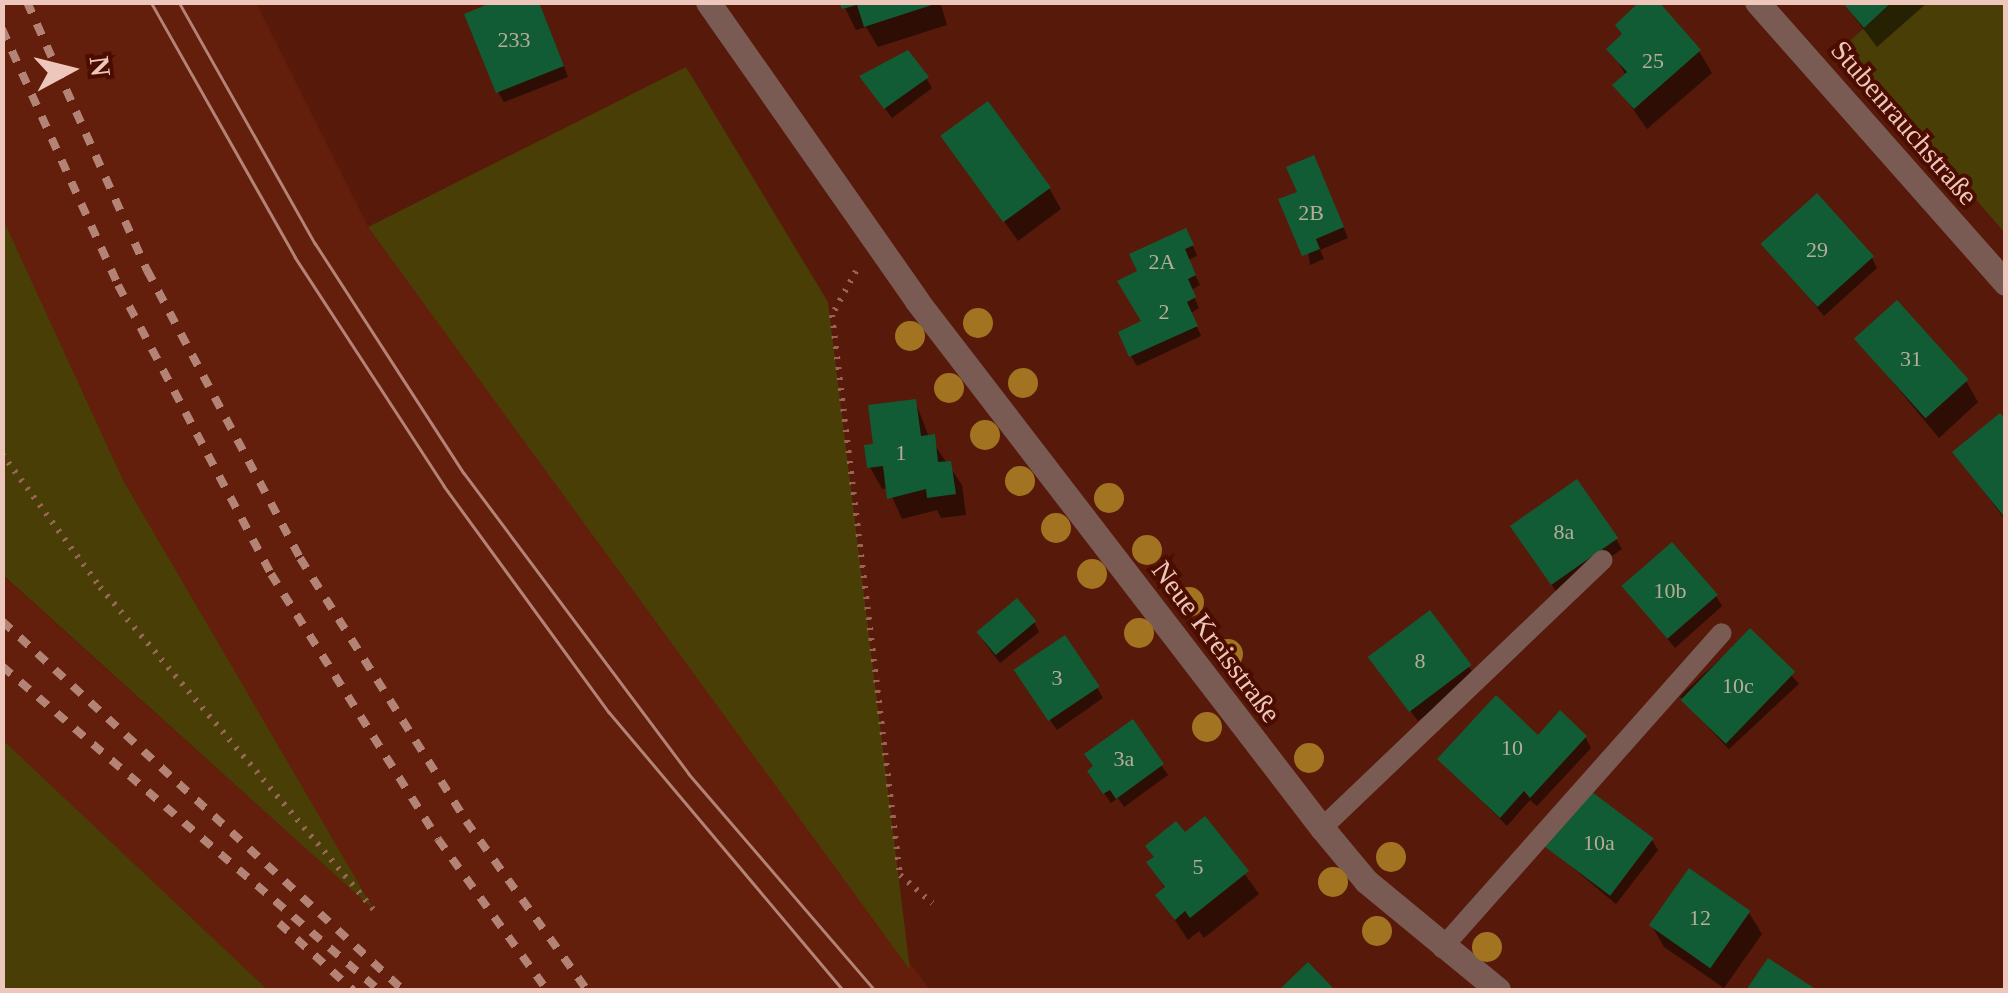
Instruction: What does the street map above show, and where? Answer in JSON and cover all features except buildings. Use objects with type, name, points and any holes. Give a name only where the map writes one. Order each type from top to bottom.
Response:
[{"type":"street","name":"Neue Kreisstraße","points":[[708,2],[917,301],[1322,828],[1366,881],[1442,948],[1498,990]]},
{"type":"street","name":"Stubenrauchstraße","points":[[1757,2],[2006,283]]},
{"type":"lane","points":[[1322,828],[1602,560]]},
{"type":"lane","points":[[1442,948],[1722,633]]},
{"type":"path","points":[[873,239],[832,315],[900,875],[932,903]]},
{"type":"path","points":[[2,454],[100,586],[374,910]]},
{"type":"shaded area","points":[[3,3],[256,3],[368,227],[930,990],[268,990],[3,740],[2,575],[371,907],[123,480],[3,219]]},
{"type":"shaded area","points":[[1892,3],[2005,3],[2005,233],[1843,47]]},
{"type":"shaded area","points":[[686,67],[828,302],[910,970],[368,227]]},
{"type":"shaded area","points":[[3,219],[123,480],[374,910],[3,575]]},
{"type":"shaded area","points":[[3,740],[268,990],[3,990]]},
{"type":"tram line","points":[[151,2],[295,257],[444,486],[609,712],[843,990]]},
{"type":"tram line","points":[[179,2],[315,243],[464,473],[689,774],[875,990]]},
{"type":"railway","points":[[27,2],[147,270],[300,558],[466,821],[587,990]]},
{"type":"railway","points":[[2,29],[118,285],[271,574],[438,839],[547,990]]},
{"type":"railway","points":[[2,621],[403,990]]},
{"type":"railway","points":[[2,666],[379,990]]},
{"type":"railway","points":[[279,923],[353,990]]}]
